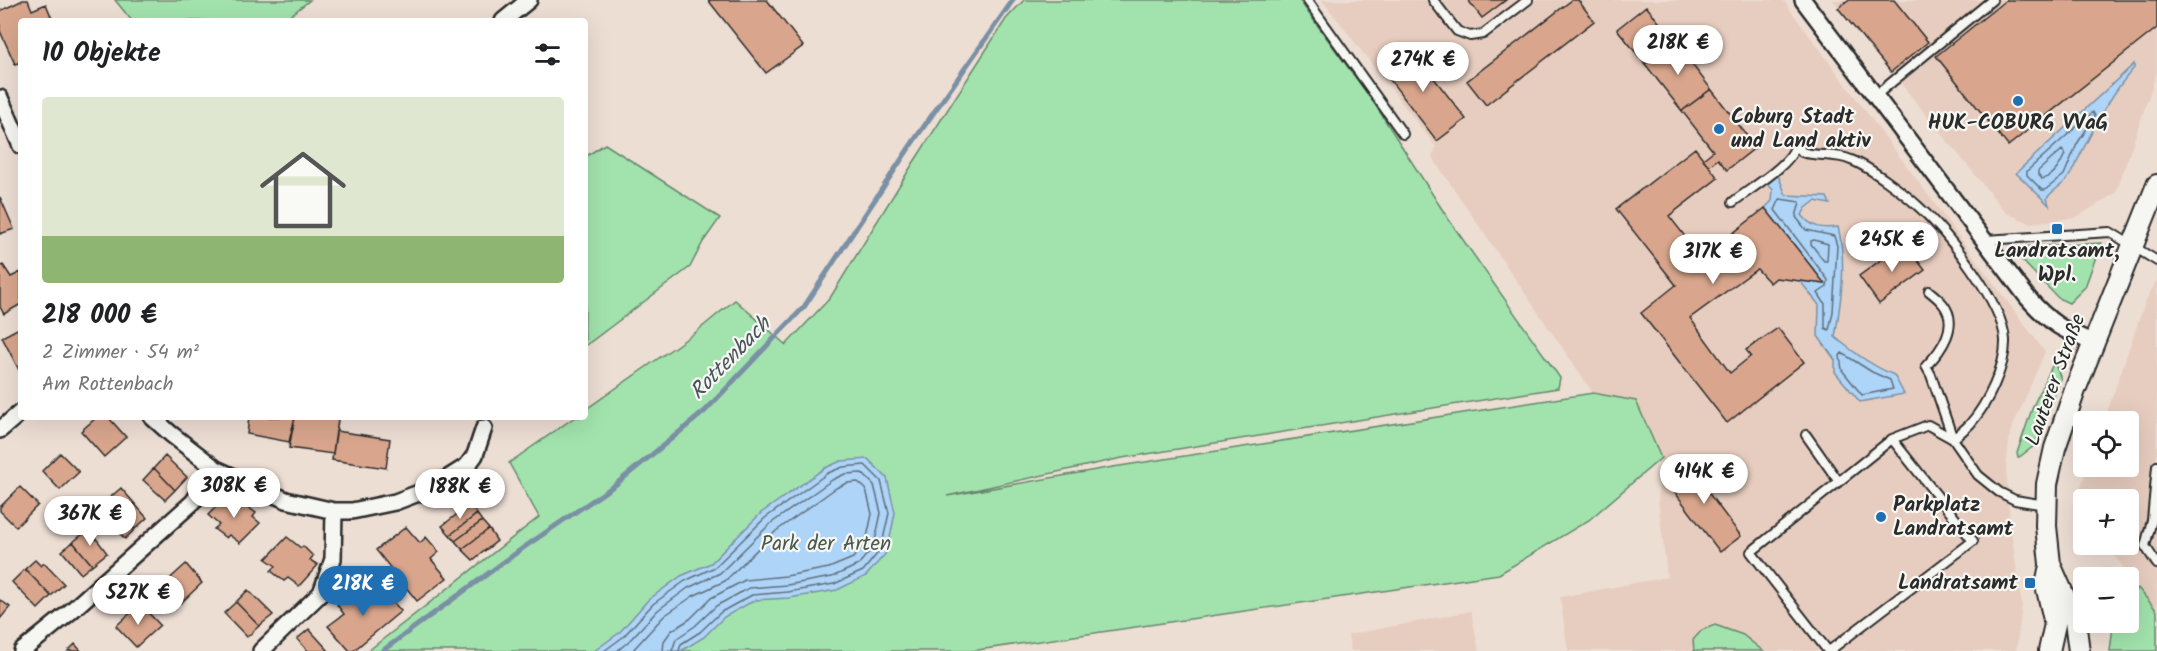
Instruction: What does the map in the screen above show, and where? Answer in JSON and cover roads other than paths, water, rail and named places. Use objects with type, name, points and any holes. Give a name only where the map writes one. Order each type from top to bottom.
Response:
[{"type":"street","points":[[507,18],[529,0]]},
{"type":"street","points":[[1809,2],[1875,96],[2027,297],[2045,317],[2061,328],[2094,343]]},
{"type":"street","points":[[0,98],[18,139]]},
{"type":"street","name":"Lauterer Straße","points":[[2049,651],[2055,624],[2046,585],[2050,564],[2045,505],[2055,448],[2074,390],[2157,185]]},
{"type":"street","points":[[0,430],[18,415]]},
{"type":"street","points":[[155,420],[216,469],[286,500],[334,511],[352,511],[395,502],[432,488],[467,466],[475,455],[484,428]]},
{"type":"street","points":[[22,651],[70,612],[193,502],[216,469]]},
{"type":"street","points":[[261,651],[321,593],[333,559],[334,511]]},
{"type":"street","name":"Lauterer Straße","points":[[2050,564],[2075,621],[2079,651]]},
{"type":"lane","points":[[1307,0],[1404,134]]},
{"type":"lane","points":[[1433,0],[1457,31],[1470,36],[1483,34],[1528,0]]},
{"type":"lane","points":[[1875,96],[1992,0]]},
{"type":"lane","points":[[1732,202],[1786,161],[1795,150],[1796,143],[1802,152],[1810,155],[1827,154],[1851,160],[1869,170],[1919,206],[1947,236],[1979,281],[1996,311],[2005,340],[2000,368],[1990,394],[1971,423],[1953,439]]},
{"type":"lane","points":[[1985,240],[2110,232],[2157,261]]},
{"type":"lane","points":[[1929,291],[1945,305],[1950,325],[1947,337],[1937,354],[1926,366],[1953,439],[1978,475],[1999,492],[2015,500],[2045,505]]},
{"type":"lane","points":[[1892,439],[1974,541],[1828,651],[1751,552],[1892,439],[1928,425],[1953,439]]},
{"type":"lane","points":[[1806,435],[1839,482]]},
{"type":"lane","points":[[2157,466],[2152,520],[2145,546],[2157,564]]},
{"type":"water","points":[[2134,64],[2134,68],[2106,106],[2068,178],[2047,198],[2049,205],[2016,173]]},
{"type":"water","points":[[1778,175],[1786,195],[1827,197],[1830,204],[1815,201],[1806,208],[1802,215],[1818,227],[1838,227],[1843,268],[1835,337],[1863,359],[1894,375],[1904,394],[1860,402],[1835,372],[1835,360],[1818,336],[1819,305],[1800,281],[1824,283],[1765,208],[1772,201],[1773,190],[1768,184]]},
{"type":"water","points":[[868,459],[887,478],[895,513],[887,552],[866,576],[837,590],[789,598],[755,600],[724,617],[704,637],[681,651],[594,651],[619,633],[648,600],[681,576],[711,563],[761,513],[825,468],[841,461]]},
{"type":"waterway","name":"Rottenbach","points":[[382,651],[523,548],[615,485],[705,411],[804,307],[913,142],[1013,0]]},
{"type":"place","name":"HUK-COBURG VVaG","points":[[2018,101]]},
{"type":"place","name":"Coburg Stadt und Land aktiv","points":[[1719,129]]},
{"type":"place","name":"Landratsamt, Wpl.","points":[[2057,229]]},
{"type":"place","name":"Parkplatz Landratsamt","points":[[1881,517]]},
{"type":"place","name":"Landratsamt","points":[[2030,583]]},
{"type":"park label","name":"Park der Arten","points":[[826,544]]}]
